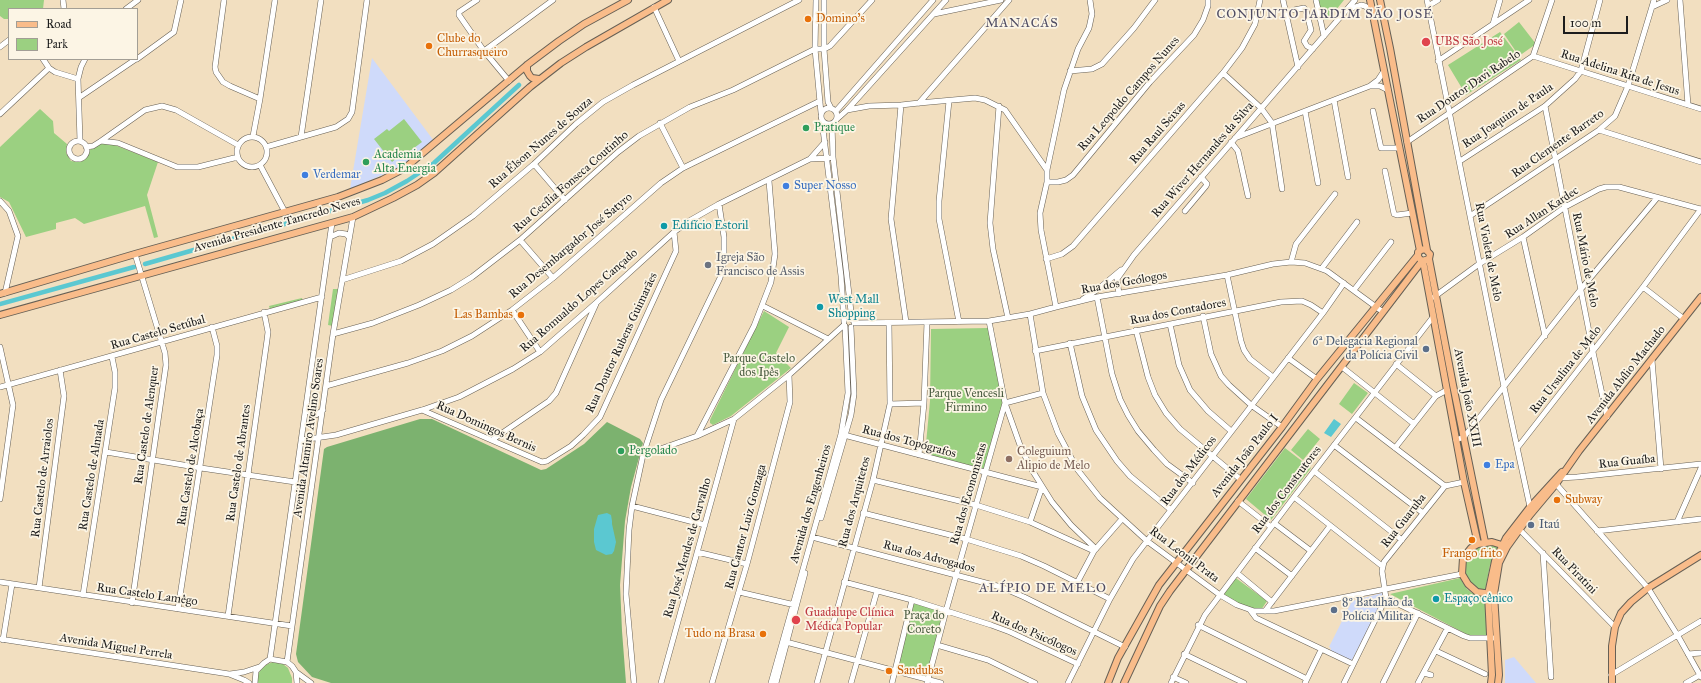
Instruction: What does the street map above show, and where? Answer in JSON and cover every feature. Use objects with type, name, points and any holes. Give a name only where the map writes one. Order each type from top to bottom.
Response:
[{"type":"main road","name":"Avenida Presidente Tancredo Neves","points":[[2,294],[135,254],[356,191],[405,168],[527,65],[584,24],[628,0]]},
{"type":"main road","points":[[651,0],[654,7]]},
{"type":"main road","name":"Avenida Presidente Tancredo Neves","points":[[0,315],[142,276],[218,253],[332,223],[352,217],[394,198],[428,177],[539,79],[586,47],[668,0]]},
{"type":"main road","points":[[1370,0],[1412,213],[1419,253],[1418,257],[1425,260],[1430,254],[1427,250],[1380,0]]},
{"type":"main road","points":[[527,65],[527,71],[530,76],[532,78],[539,79]]},
{"type":"main road","points":[[517,74],[526,76],[529,80],[530,87]]},
{"type":"main road","points":[[1419,253],[1427,250]]},
{"type":"main road","name":"Avenida João Paulo I","points":[[1108,683],[1125,647],[1159,585],[1282,427],[1317,379],[1419,253]]},
{"type":"main road","name":"Avenida João Paulo I","points":[[1124,683],[1160,606],[1238,501],[1383,312],[1425,260]]},
{"type":"main road","name":"Avenida João XXIII","points":[[1425,260],[1436,295],[1485,542]]},
{"type":"main road","name":"Avenida João XXIII","points":[[1425,260],[1430,302],[1464,482],[1478,544]]},
{"type":"main road","name":"Avenida Abílio Machado","points":[[1491,683],[1493,638],[1491,594],[1504,546],[1530,507],[1567,467],[1701,297]]},
{"type":"main road","name":"Avenida Abílio Machado","points":[[1504,546],[1556,484],[1558,477]]},
{"type":"main road","points":[[1491,594],[1477,592],[1472,589],[1462,574],[1464,558],[1471,548],[1478,544],[1485,542],[1504,546]]},
{"type":"main road","points":[[1612,683],[1612,646],[1615,627],[1621,613],[1631,602],[1648,588],[1701,555]]},
{"type":"main road","name":"Avenida Abílio Machado","points":[[1493,638],[1499,675],[1498,683]]},
{"type":"street","points":[[127,8],[138,0]]},
{"type":"street","points":[[138,58],[174,32],[181,0]]},
{"type":"street","points":[[224,0],[215,67],[216,72],[223,82],[260,100]]},
{"type":"street","points":[[253,136],[275,0]]},
{"type":"street","points":[[301,137],[321,0]]},
{"type":"street","points":[[266,147],[336,127],[348,119],[352,112],[367,0]]},
{"type":"street","points":[[477,0],[459,12],[459,15],[484,52],[509,81]]},
{"type":"street","points":[[484,52],[553,0]]},
{"type":"street","name":"Rua Élson Nunes de Souza","points":[[342,280],[401,261],[433,244],[473,216],[534,164],[576,124],[603,102],[679,61],[799,0]]},
{"type":"street","points":[[816,0],[815,49],[822,120],[827,124],[832,124],[847,110],[946,0]]},
{"type":"street","points":[[824,0],[824,49],[828,102],[837,119]]},
{"type":"street","points":[[824,49],[835,41],[872,0]]},
{"type":"street","points":[[821,113],[824,109],[833,109],[850,95],[933,0]]},
{"type":"street","points":[[934,14],[1001,0]]},
{"type":"street","points":[[919,102],[1008,0]]},
{"type":"street","points":[[1056,306],[1046,259],[1040,213],[1047,182],[1047,170],[1059,111],[1070,71],[1089,28],[1092,14],[1090,0]]},
{"type":"street","points":[[1070,71],[1092,70],[1102,64],[1134,28],[1155,0]]},
{"type":"street","name":"Rua Leopoldo Campos Nunes","points":[[1047,182],[1066,180],[1073,175],[1150,82],[1194,34],[1203,20],[1208,6],[1208,0]]},
{"type":"street","name":"Rua Raul Seixas","points":[[1046,259],[1062,254],[1073,246],[1223,73],[1242,48],[1254,24],[1260,0]]},
{"type":"street","points":[[1283,0],[1298,67]]},
{"type":"street","points":[[1316,0],[1324,36]]},
{"type":"street","name":"Rua Wiver Hernandes da Silva","points":[[1077,302],[1097,290],[1124,266],[1355,0]]},
{"type":"street","name":"Rua Violeta de Melo","points":[[1427,0],[1438,60],[1460,161],[1479,264],[1530,507]]},
{"type":"street","points":[[1428,6],[1438,0]]},
{"type":"street","points":[[1493,24],[1500,0]]},
{"type":"street","points":[[1438,60],[1529,0]]},
{"type":"street","name":"Rua Doutor Davi Rabelo","points":[[1407,142],[1533,56],[1552,0]]},
{"type":"street","name":"Rua Joaquim de Paula","points":[[1460,161],[1545,106],[1568,86],[1581,71],[1600,0]]},
{"type":"street","name":"Rua Clemente Barreto","points":[[1470,216],[1599,130],[1615,116],[1628,86],[1654,0]]},
{"type":"street","points":[[1652,7],[1667,0]]},
{"type":"street","points":[[1680,0],[1688,105]]},
{"type":"street","points":[[1348,9],[1361,5],[1365,6],[1372,12]]},
{"type":"street","points":[[654,7],[679,61]]},
{"type":"street","points":[[1294,10],[1304,8],[1306,10],[1310,30],[1304,41],[1307,46],[1313,49]]},
{"type":"street","points":[[0,48],[8,41]]},
{"type":"street","name":"Rua Cecília Fonseca Coutinho","points":[[333,334],[373,323],[450,290],[472,277],[520,240],[618,152],[638,136],[690,107],[732,90],[815,49],[824,49]]},
{"type":"street","name":"Rua Adelina Rita de Jesus","points":[[1533,56],[1701,109]]},
{"type":"street","points":[[44,60],[49,68],[55,72],[78,79]]},
{"type":"street","points":[[80,142],[80,97],[78,79],[84,60]]},
{"type":"street","points":[[80,97],[136,60]]},
{"type":"street","points":[[0,114],[49,68]]},
{"type":"street","points":[[1248,196],[1238,151],[1233,140],[1272,123],[1370,86],[1378,80],[1384,71]]},
{"type":"street","points":[[1223,73],[1261,108],[1272,123],[1282,189]]},
{"type":"street","points":[[1370,86],[1380,86],[1388,90]]},
{"type":"street","points":[[850,95],[855,100],[869,106]]},
{"type":"street","points":[[847,110],[869,106],[902,105],[919,102],[975,98],[985,100],[999,106],[1010,116],[1047,170]]},
{"type":"street","points":[[1334,100],[1348,177]]},
{"type":"street","name":"Rua Desembargador José Satyro","points":[[326,386],[408,363],[442,351],[472,336],[512,310],[552,278],[661,183],[683,168],[820,101]]},
{"type":"street","points":[[949,101],[939,201],[939,219],[959,322]]},
{"type":"street","points":[[902,105],[891,219],[906,322]]},
{"type":"street","points":[[86,147],[86,154],[84,157],[78,159],[74,158],[69,153],[69,149],[73,143],[80,142],[86,147],[93,146],[145,110],[162,106],[176,110],[238,145]]},
{"type":"street","points":[[999,106],[990,223],[993,249],[1008,318]]},
{"type":"street","name":"Rua Mário de Melo","points":[[1545,106],[1607,417]]},
{"type":"street","points":[[1305,111],[1318,183]]},
{"type":"street","points":[[1373,111],[1380,146],[1383,149],[1399,148]]},
{"type":"street","name":"Avenida dos Engenheiros","points":[[822,120],[842,292],[848,393],[844,434]]},
{"type":"street","points":[[660,123],[683,168]]},
{"type":"street","name":"Avenida dos Engenheiros","points":[[771,683],[844,434],[854,394],[852,323],[833,158],[832,124]]},
{"type":"street","points":[[116,130],[115,135],[118,143]]},
{"type":"street","points":[[1599,130],[1701,162]]},
{"type":"street","points":[[253,136],[259,138],[266,147],[267,155],[260,165],[245,165],[238,157],[238,145],[244,138],[253,136]]},
{"type":"street","points":[[101,141],[118,143],[177,167],[198,167],[238,157]]},
{"type":"street","name":"Rua Romualdo Lopes Cançado","points":[[301,440],[336,435],[422,410],[458,397],[513,369],[540,352],[674,232],[689,221],[719,204],[769,181],[810,159],[825,142]]},
{"type":"street","name":"Rua Romualdo Lopes Cançado","points":[[810,159],[833,158]]},
{"type":"street","points":[[534,164],[565,200]]},
{"type":"street","points":[[260,165],[285,212]]},
{"type":"street","points":[[1385,171],[1394,214],[1412,213]]},
{"type":"street","points":[[1185,211],[1206,186],[1201,177]]},
{"type":"street","points":[[697,436],[763,306],[771,282],[775,254],[769,181]]},
{"type":"street","name":"Rua Allan Kardec","points":[[1430,302],[1436,295],[1479,264],[1524,237],[1565,208],[1591,192],[1606,186],[1619,187],[1701,209]]},
{"type":"street","points":[[1291,262],[1296,244],[1335,194]]},
{"type":"street","points":[[1456,440],[1464,437],[1581,289],[1657,198]]},
{"type":"street","points":[[0,201],[10,211],[18,236],[2,294]]},
{"type":"street","points":[[634,683],[626,594],[629,530],[632,506],[643,455],[660,400],[720,278],[724,261],[724,237],[719,204]]},
{"type":"street","name":"Rua Ursulina de Melo","points":[[1518,447],[1643,287],[1701,209]]},
{"type":"street","name":"Avenida Altamiro Avelino Soares","points":[[286,662],[324,410],[333,334],[352,217]]},
{"type":"street","points":[[1322,268],[1357,222]]},
{"type":"street","name":"Avenida Altamiro Avelino Soares","points":[[270,659],[332,223]]},
{"type":"street","name":"Rua Doutor Rubens Guimarães","points":[[542,462],[547,461],[571,446],[583,436],[600,416],[676,252],[674,232]]},
{"type":"street","points":[[330,237],[339,233],[346,234],[349,237]]},
{"type":"street","points":[[1524,237],[1545,336]]},
{"type":"street","points":[[520,240],[552,278]]},
{"type":"street","points":[[1354,290],[1391,242]]},
{"type":"street","name":"Rua Castelo de Alenquer","points":[[132,603],[166,365],[161,342],[135,254]]},
{"type":"street","name":"Rua dos Geólogos","points":[[852,323],[989,321],[1030,314],[1056,306],[1097,297],[1227,275],[1273,264],[1291,262],[1322,268],[1383,312]]},
{"type":"street","name":"Rua Wiver Hernandes da Silva","points":[[1119,294],[1117,279],[1124,266]]},
{"type":"street","points":[[1227,275],[1244,350],[1250,359],[1273,377]]},
{"type":"street","name":"Rua dos Médicos","points":[[1068,683],[1093,631],[1126,571],[1147,541],[1323,313],[1344,283]]},
{"type":"street","points":[[1643,287],[1684,319]]},
{"type":"street","points":[[842,292],[849,291]]},
{"type":"street","name":"Rua Castelo Setúbal","points":[[0,387],[112,357],[264,312],[322,297]]},
{"type":"street","points":[[1097,297],[1112,374],[1120,399],[1128,415],[1138,431],[1167,464],[1193,483]]},
{"type":"street","points":[[1701,297],[1701,302]]},
{"type":"street","name":"Rua dos Contadores","points":[[1035,351],[1203,316],[1292,301],[1302,301],[1312,305],[1323,313]]},
{"type":"street","points":[[492,440],[549,400],[556,393],[596,303]]},
{"type":"street","points":[[763,306],[828,339]]},
{"type":"street","points":[[512,310],[540,352]]},
{"type":"street","name":"Rua Castelo de Abrantes","points":[[228,616],[268,332],[264,312]]},
{"type":"street","name":"Rua Leonil Prata","points":[[1030,314],[1043,392],[1058,433],[1077,469],[1100,498],[1147,541],[1220,595],[1237,605],[1250,610],[1284,610],[1462,574]]},
{"type":"street","points":[[1203,316],[1207,342],[1218,371],[1228,385],[1251,405],[1282,427]]},
{"type":"street","name":"Rua dos Construtores","points":[[1170,683],[1198,625],[1294,497],[1433,317]]},
{"type":"street","points":[[643,455],[697,436],[734,419],[789,375],[836,332],[844,324],[847,318],[852,323]]},
{"type":"street","points":[[989,321],[1005,403],[1021,448],[1042,487],[1052,502],[1095,550]]},
{"type":"street","points":[[919,455],[924,403],[927,322]]},
{"type":"street","points":[[844,324],[852,323]]},
{"type":"street","name":"Rua dos Arquitetos","points":[[817,683],[873,480],[890,404],[889,323]]},
{"type":"street","points":[[1170,324],[1179,365],[1190,390],[1208,411],[1231,431]]},
{"type":"street","name":"Rua Castelo de Alcobaça","points":[[178,609],[201,468],[217,355],[217,346],[212,327]]},
{"type":"street","points":[[1136,330],[1148,377],[1155,395],[1166,413],[1180,429],[1240,479]]},
{"type":"street","points":[[836,332],[845,336]]},
{"type":"street","points":[[1070,343],[1082,396],[1096,430],[1117,461],[1130,476],[1171,510]]},
{"type":"street","points":[[0,347],[13,405],[0,499]]},
{"type":"street","name":"Rua Castelo de Almada","points":[[83,595],[115,388],[115,372],[112,357]]},
{"type":"street","points":[[1288,358],[1317,379]]},
{"type":"street","points":[[1652,360],[1661,468]]},
{"type":"street","points":[[1396,364],[1436,396]]},
{"type":"street","points":[[1342,367],[1414,424]]},
{"type":"street","name":"Rua Castelo de Arraiolos","points":[[39,588],[64,396],[60,370]]},
{"type":"street","name":"Rua Cantor Luiz Gonzaga","points":[[712,683],[747,564],[790,402],[789,375]]},
{"type":"street","points":[[1395,448],[1436,396],[1447,390]]},
{"type":"street","points":[[1005,403],[1043,392]]},
{"type":"street","points":[[890,404],[924,403]]},
{"type":"street","name":"Rua dos Economistas","points":[[928,681],[946,611],[1005,403]]},
{"type":"street","points":[[306,409],[311,414],[316,414],[324,410]]},
{"type":"street","name":"Rua Domingos Bernis","points":[[422,410],[542,462]]},
{"type":"street","points":[[1356,418],[1445,486],[1464,482]]},
{"type":"street","name":"Rua José Mendes de Carvalho","points":[[660,683],[734,419]]},
{"type":"street","name":"Rua dos Topógrafos","points":[[844,434],[1042,487]]},
{"type":"street","points":[[1334,445],[1423,513]]},
{"type":"street","points":[[106,452],[295,482]]},
{"type":"street","name":"Rua Guaíba","points":[[1558,477],[1701,464]]},
{"type":"street","points":[[1677,522],[1701,468]]},
{"type":"street","points":[[1314,471],[1402,540]]},
{"type":"street","points":[[873,480],[976,505],[1030,522],[1095,550]]},
{"type":"street","points":[[1556,484],[1648,588],[1678,636],[1700,676],[1686,683]]},
{"type":"street","name":"Rua Guaruba","points":[[1386,598],[1382,566],[1445,486]]},
{"type":"street","points":[[1030,522],[1042,487]]},
{"type":"street","points":[[1294,497],[1382,566]]},
{"type":"street","points":[[1238,501],[1311,551]]},
{"type":"street","points":[[632,506],[705,525]]},
{"type":"street","points":[[863,512],[966,539],[1021,556],[1110,599]]},
{"type":"street","points":[[1078,583],[1095,550],[1122,518]]},
{"type":"street","points":[[1597,531],[1701,519]]},
{"type":"street","points":[[1265,611],[1330,526]]},
{"type":"street","name":"Rua Piratini","points":[[1519,529],[1615,627]]},
{"type":"street","name":"Rua dos Advogados","points":[[813,537],[1001,587],[1125,647]]},
{"type":"street","points":[[1256,548],[1292,576]]},
{"type":"street","points":[[697,552],[747,564]]},
{"type":"street","points":[[1543,553],[1551,677]]},
{"type":"street","points":[[1237,573],[1272,602]]},
{"type":"street","name":"Rua Castelo Lamêgo","points":[[0,582],[292,626]]},
{"type":"street","name":"Rua dos Psicólogos","points":[[844,582],[912,600],[1010,632],[1078,664]]},
{"type":"street","points":[[2,640],[12,584]]},
{"type":"street","points":[[851,683],[877,591]]},
{"type":"street","points":[[739,592],[794,605]]},
{"type":"street","points":[[1344,683],[1386,598],[1447,629],[1470,638],[1493,638]]},
{"type":"street","points":[[892,683],[912,600]]},
{"type":"street","name":"Avenida dos Engenheiros","points":[[776,683],[794,605]]},
{"type":"street","points":[[1250,610],[1256,618],[1353,664]]},
{"type":"street","points":[[1383,683],[1418,613]]},
{"type":"street","points":[[1611,675],[1701,621]]},
{"type":"street","points":[[1198,625],[1306,681],[1322,650]]},
{"type":"street","points":[[1418,683],[1447,629]]},
{"type":"street","name":"Avenida Miguel Perrela","points":[[2,640],[229,674],[249,683]]},
{"type":"street","points":[[786,642],[895,670],[928,681],[941,683]]},
{"type":"street","points":[[937,645],[988,660],[1035,683]]},
{"type":"street","points":[[1436,651],[1485,674]]},
{"type":"street","points":[[1688,654],[1701,653]]},
{"type":"street","points":[[1184,654],[1244,683]]},
{"type":"street","points":[[270,659],[286,662],[296,672],[311,683]]},
{"type":"street","name":"Avenida Miguel Perrela","points":[[229,674],[244,672],[259,667],[270,659]]},
{"type":"street","points":[[255,683],[254,677],[259,667]]},
{"type":"street","points":[[296,672],[297,683]]},
{"type":"street","points":[[1424,673],[1430,675]]},
{"type":"street","points":[[1173,677],[1186,683]]},
{"type":"shaded area","points":[[372,58],[434,141],[418,155],[398,168],[350,189]]},
{"type":"shaded area","points":[[1382,593],[1384,598],[1351,662],[1330,651],[1331,648],[1329,647],[1352,601]]},
{"type":"shaded area","points":[[1514,657],[1536,683],[1505,683],[1505,660]]},
{"type":"green space","points":[[0,0],[44,0],[43,8],[8,8],[8,19],[4,19],[0,16]]},
{"type":"green space","points":[[1318,0],[1344,0],[1328,20],[1324,20]]},
{"type":"green space","points":[[1519,22],[1536,44],[1519,56],[1504,34]]},
{"type":"green space","points":[[1500,32],[1521,60],[1466,95],[1448,65]]},
{"type":"green space","points":[[40,109],[53,121],[54,133],[67,144],[66,153],[71,161],[80,162],[84,160],[90,150],[101,142],[107,142],[158,162],[147,195],[158,237],[154,238],[145,206],[84,224],[75,218],[56,223],[56,229],[26,237],[9,202],[0,197],[0,147]]},
{"type":"green space","points":[[404,119],[422,142],[406,154],[404,152],[392,162],[374,139],[387,129],[389,131]]},
{"type":"green space","points":[[333,289],[339,289],[333,326],[328,325]]},
{"type":"green space","points":[[302,298],[303,301],[270,309],[269,306]]},
{"type":"green space","name":"Parque Castelo dos Ipês","points":[[764,311],[789,327],[776,353],[791,368],[731,416],[713,425],[710,423],[710,420]]},
{"type":"green space","name":"Parque Vencesli Firmino","points":[[988,328],[1003,402],[984,470],[925,454],[930,401],[931,329]]},
{"type":"green space","points":[[1354,383],[1368,393],[1352,414],[1339,404]]},
{"type":"green space","points":[[420,419],[432,419],[541,470],[546,469],[584,444],[607,422],[640,439],[643,443],[631,487],[625,521],[620,585],[626,683],[331,683],[312,677],[298,662],[296,654],[324,449]]},
{"type":"green space","points":[[1308,429],[1320,439],[1303,460],[1291,450]]},
{"type":"green space","points":[[1285,448],[1311,468],[1271,520],[1246,499]]},
{"type":"green space","points":[[1490,545],[1499,547],[1490,565],[1485,591],[1474,587],[1467,579],[1464,571],[1466,560],[1471,551],[1480,546]]},
{"type":"green space","points":[[1233,576],[1267,601],[1261,610],[1244,606],[1219,594]]},
{"type":"green space","points":[[1460,578],[1467,589],[1472,593],[1488,598],[1491,636],[1470,636],[1390,594]]},
{"type":"green space","name":"Praça do Coreto","points":[[912,600],[945,610],[928,679],[895,670]]},
{"type":"green space","points":[[273,662],[283,664],[288,668],[292,678],[292,683],[257,683],[261,668]]},
{"type":"water","points":[[1334,419],[1341,424],[1331,437],[1324,433]]},
{"type":"water","points":[[607,513],[611,515],[616,542],[612,554],[606,555],[596,550],[594,542],[594,529],[598,515]]},
{"type":"waterway","points":[[145,264],[368,200],[385,193],[407,181],[434,163],[519,85]]},
{"type":"waterway","points":[[0,304],[134,267]]},
{"type":"place","name":"Domino's","points":[[808,19]]},
{"type":"place","name":"UBS São José","points":[[1426,42]]},
{"type":"place","name":"Clube do Churrasqueiro","points":[[429,46]]},
{"type":"place","name":"Pratique","points":[[806,128]]},
{"type":"place","name":"Academia Alta Energia","points":[[366,162]]},
{"type":"place","name":"Verdemar","points":[[305,175]]},
{"type":"place","name":"Super Nosso","points":[[786,186]]},
{"type":"place","name":"Edifício Estoril","points":[[664,226]]},
{"type":"place","name":"Igreja São Francisco de Assis","points":[[708,265]]},
{"type":"place","name":"West Mall Shopping","points":[[820,307]]},
{"type":"place","name":"Las Bambas","points":[[521,315]]},
{"type":"place","name":"6ª Delegacia Regional da Polícia Civil","points":[[1426,349]]},
{"type":"place","name":"Pergolado","points":[[621,451]]},
{"type":"place","name":"Coleguium Alipio de Melo","points":[[1009,459]]},
{"type":"place","name":"Epa","points":[[1487,465]]},
{"type":"place","name":"Subway","points":[[1557,500]]},
{"type":"place","name":"Itaú","points":[[1531,525]]},
{"type":"place","name":"Frango frito","points":[[1472,540]]},
{"type":"place","name":"Espaço cênico","points":[[1436,599]]},
{"type":"place","name":"8º Batalhão da Polícia Militar","points":[[1334,610]]},
{"type":"place","name":"Guadalupe Clínica Médica Popular","points":[[796,620]]},
{"type":"place","name":"Tudo na Brasa","points":[[763,634]]},
{"type":"place","name":"Sandubas","points":[[889,671]]},
{"type":"district","name":"CONJUNTO JARDIM SÃO JOSÉ","points":[[1325,15]]},
{"type":"district","name":"MANACÁS","points":[[1022,24]]},
{"type":"district","name":"ALÍPIO DE MELO","points":[[1043,589]]}]
